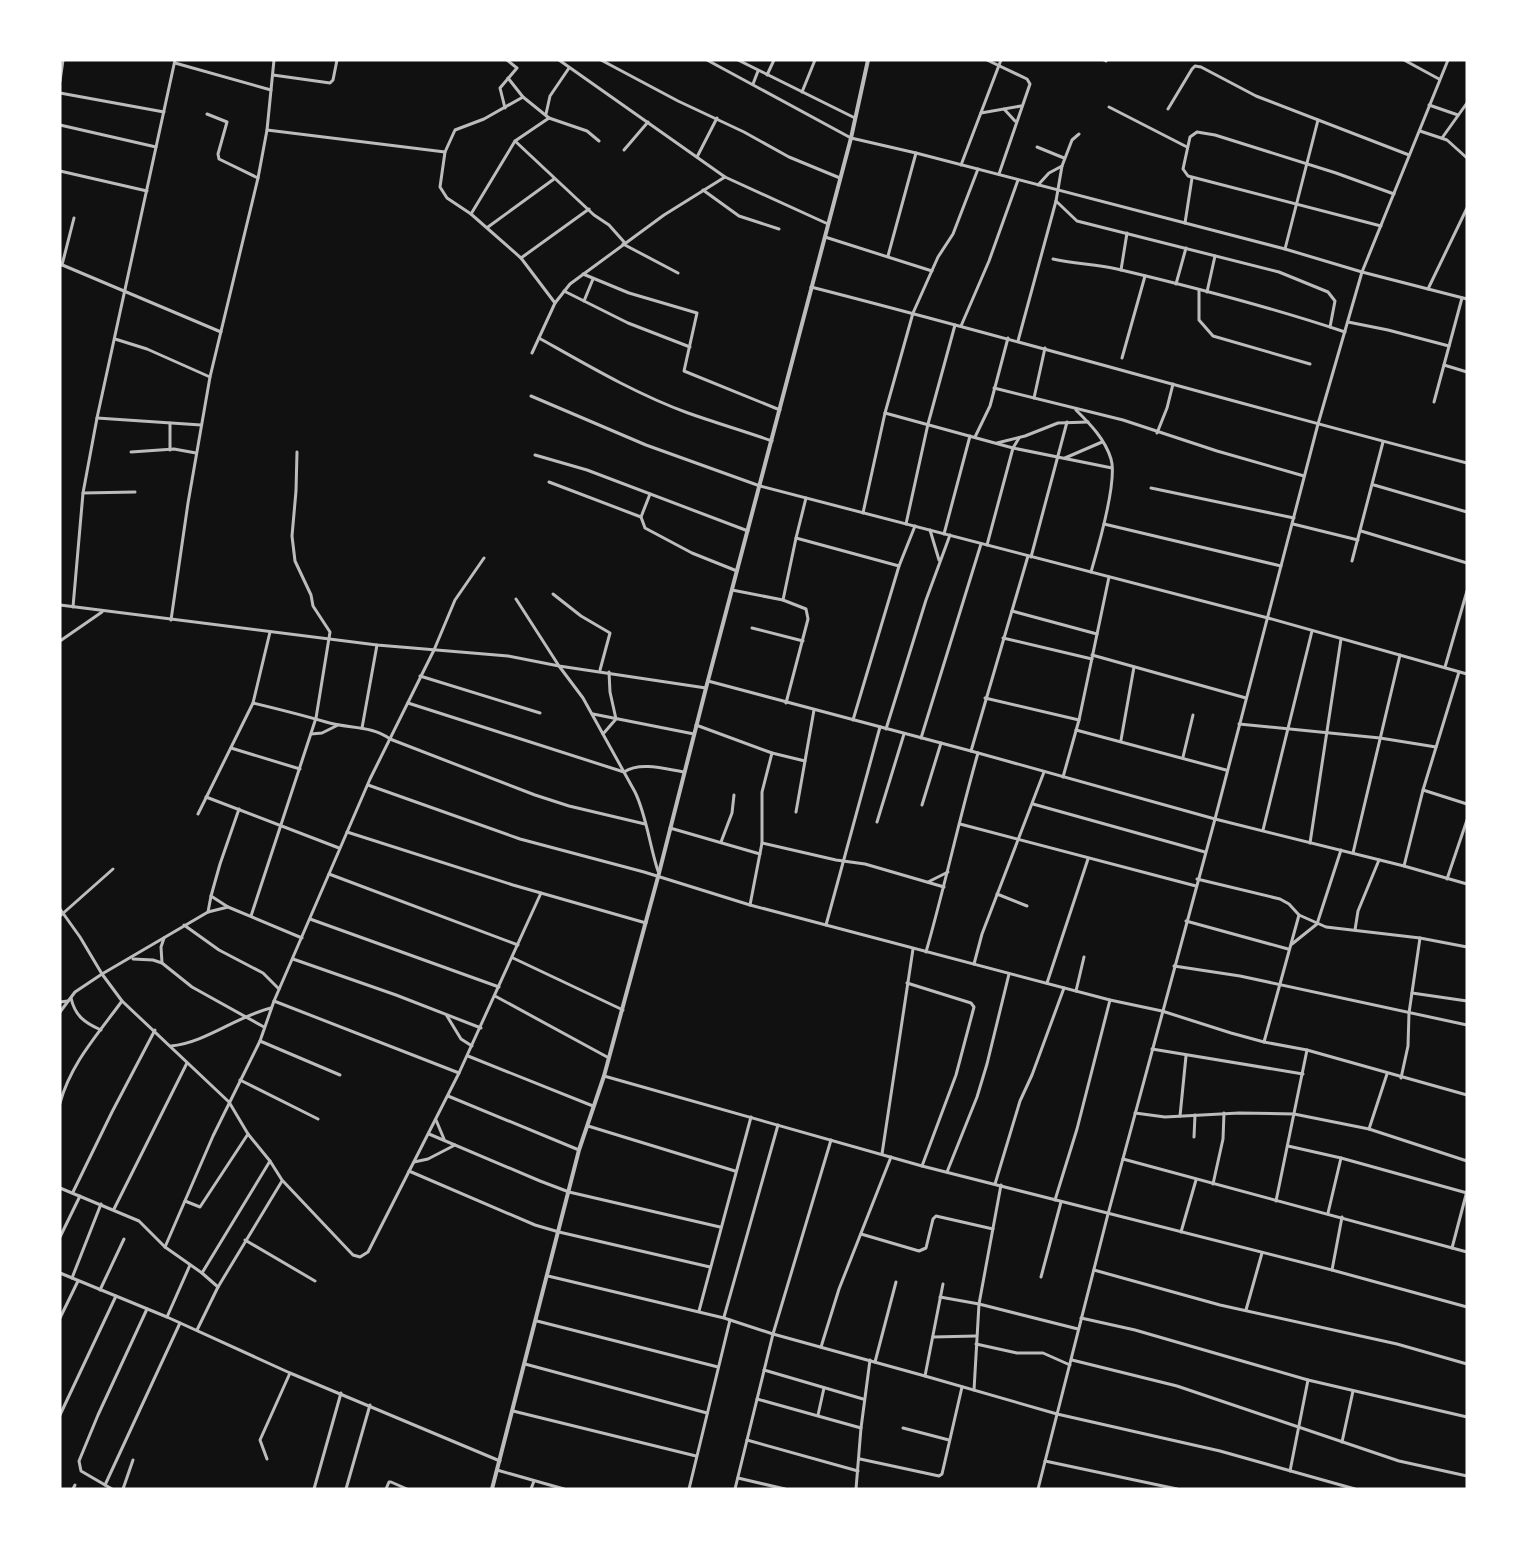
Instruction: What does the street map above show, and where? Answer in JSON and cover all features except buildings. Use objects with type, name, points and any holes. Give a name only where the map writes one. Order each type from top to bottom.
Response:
[{"type":"street","points":[[60,81],[63,60]]},
{"type":"street","points":[[171,620],[210,377],[258,178],[267,130],[274,60]]},
{"type":"street","points":[[272,75],[330,83],[333,80],[337,60]]},
{"type":"street","points":[[505,108],[500,90],[517,68],[507,60]]},
{"type":"street","points":[[560,60],[725,177],[828,224]]},
{"type":"street","points":[[602,60],[789,157],[840,177]]},
{"type":"street","points":[[706,60],[851,138],[978,169],[1465,298],[1434,402]]},
{"type":"street","points":[[717,65],[720,60]]},
{"type":"street","points":[[738,60],[855,118]]},
{"type":"street","points":[[767,75],[774,60]]},
{"type":"street","points":[[802,92],[815,60]]},
{"type":"street","points":[[492,1489],[537,1321],[579,1150],[604,1076],[659,875],[696,725],[851,138],[868,60]]},
{"type":"street","points":[[987,60],[1000,62],[1029,81],[1030,84],[999,175]]},
{"type":"street","points":[[1404,60],[1440,79]]},
{"type":"street","points":[[1038,1489],[1108,1214],[1215,819],[1318,424],[1362,272],[1448,60]]},
{"type":"street","points":[[74,607],[83,493],[97,418],[175,62],[271,90]]},
{"type":"street","points":[[962,165],[1000,62]]},
{"type":"street","points":[[1167,109],[1195,66],[1201,67],[1256,96],[1409,155]]},
{"type":"street","points":[[471,214],[515,141],[548,117],[550,96],[569,68]]},
{"type":"street","points":[[753,84],[758,71]]},
{"type":"street","points":[[508,78],[523,97],[548,117],[587,131],[599,141]]},
{"type":"street","points":[[60,93],[164,112]]},
{"type":"street","points":[[523,97],[470,125],[455,130],[445,152],[441,192],[487,227],[521,258],[555,303]]},
{"type":"street","points":[[1442,138],[1467,103]]},
{"type":"street","points":[[1430,105],[1458,115]]},
{"type":"street","points":[[981,114],[1021,106]]},
{"type":"street","points":[[1109,107],[1187,147]]},
{"type":"street","points":[[1005,109],[1016,122]]},
{"type":"street","points":[[207,114],[227,122],[218,154],[219,159],[258,178]]},
{"type":"street","points":[[697,157],[717,118]]},
{"type":"street","points":[[1285,249],[1318,120]]},
{"type":"street","points":[[624,150],[648,122]]},
{"type":"street","points":[[60,125],[156,147]]},
{"type":"street","points":[[267,130],[445,152]]},
{"type":"street","points":[[1419,131],[1442,138],[1467,158]]},
{"type":"street","points":[[1381,226],[1192,178],[1183,170],[1191,135],[1201,132],[1249,145],[1394,194]]},
{"type":"street","points":[[1018,341],[1056,201],[1064,158],[1072,140],[1079,134]]},
{"type":"street","points":[[515,141],[554,179],[609,225],[624,243],[678,273]]},
{"type":"street","points":[[1037,147],[1064,158]]},
{"type":"street","points":[[888,256],[916,153]]},
{"type":"street","points":[[1038,185],[1049,173],[1062,166]]},
{"type":"street","points":[[863,513],[885,413],[913,313],[956,227],[978,169]]},
{"type":"street","points":[[60,171],[147,191]]},
{"type":"street","points":[[532,352],[555,303],[564,291],[624,243],[725,177]]},
{"type":"street","points":[[1185,223],[1192,178]]},
{"type":"street","points":[[487,227],[554,179]]},
{"type":"street","points":[[961,327],[989,261],[1018,180]]},
{"type":"street","points":[[703,190],[740,216],[779,229]]},
{"type":"street","points":[[1056,201],[1077,221],[1279,272],[1328,292],[1333,296],[1335,305],[1330,327]]},
{"type":"street","points":[[521,258],[588,208]]},
{"type":"street","points":[[1428,289],[1467,208]]},
{"type":"street","points":[[74,218],[61,264],[221,332]]},
{"type":"street","points":[[1121,270],[1127,233]]},
{"type":"street","points":[[825,237],[932,271]]},
{"type":"street","points":[[1176,284],[1186,248]]},
{"type":"street","points":[[1207,292],[1215,256]]},
{"type":"street","points":[[1053,259],[1121,270],[1345,332]]},
{"type":"street","points":[[583,274],[629,293],[697,313],[683,368],[685,371],[780,410]]},
{"type":"street","points":[[1122,358],[1145,276]]},
{"type":"street","points":[[584,301],[593,279]]},
{"type":"street","points":[[811,287],[1467,463]]},
{"type":"street","points":[[1199,290],[1199,320],[1213,336],[1310,363]]},
{"type":"street","points":[[564,291],[628,323],[690,347]]},
{"type":"street","points":[[1348,322],[1449,346]]},
{"type":"street","points":[[906,524],[928,424],[955,325]]},
{"type":"street","points":[[539,338],[654,399],[772,441]]},
{"type":"street","points":[[944,534],[972,436],[984,420],[1008,338]]},
{"type":"street","points":[[115,339],[147,349],[210,377]]},
{"type":"street","points":[[1034,398],[1045,348]]},
{"type":"street","points":[[1444,365],[1467,372]]},
{"type":"street","points":[[1157,433],[1173,384]]},
{"type":"street","points":[[994,388],[1123,420],[1157,433],[1305,476]]},
{"type":"street","points":[[531,396],[646,445],[760,486],[1268,618],[1467,674]]},
{"type":"street","points":[[1075,409],[1088,422],[1102,442],[1110,455],[1113,468],[1104,525],[1091,572]]},
{"type":"street","points":[[885,413],[995,443],[1113,468]]},
{"type":"street","points":[[97,418],[201,425]]},
{"type":"street","points":[[995,443],[1067,422],[1088,422]]},
{"type":"street","points":[[971,751],[1011,611],[1059,457],[1067,422]]},
{"type":"street","points":[[170,423],[170,450]]},
{"type":"street","points":[[987,545],[1013,447],[1018,438]]},
{"type":"street","points":[[1065,458],[1102,442]]},
{"type":"street","points":[[1352,561],[1383,442]]},
{"type":"street","points":[[131,452],[170,450],[196,453]]},
{"type":"street","points":[[251,916],[316,718],[329,639],[329,630],[313,606],[311,595],[295,561],[292,536],[297,452]]},
{"type":"street","points":[[535,455],[587,470],[748,531]]},
{"type":"street","points":[[549,482],[641,517]]},
{"type":"street","points":[[1373,484],[1467,512]]},
{"type":"street","points":[[1151,488],[1294,518]]},
{"type":"street","points":[[83,493],[135,492]]},
{"type":"street","points":[[650,494],[641,517],[647,530],[692,553],[737,572]]},
{"type":"street","points":[[783,600],[795,538],[806,498]]},
{"type":"street","points":[[1292,524],[1358,540]]},
{"type":"street","points":[[1104,525],[1281,566]]},
{"type":"street","points":[[853,720],[899,566],[915,526]]},
{"type":"street","points":[[930,530],[939,561]]},
{"type":"street","points":[[1361,531],[1467,563]]},
{"type":"street","points":[[886,729],[939,561],[950,535]]},
{"type":"street","points":[[795,538],[899,566]]},
{"type":"street","points":[[921,738],[981,544]]},
{"type":"street","points":[[165,1247],[229,1102],[260,1041],[279,989],[368,785],[434,650],[455,600],[484,558]]},
{"type":"street","points":[[1063,777],[1079,720],[1109,577]]},
{"type":"street","points":[[732,590],[783,600],[803,607],[808,612],[786,702]]},
{"type":"street","points":[[1445,668],[1467,591]]},
{"type":"street","points":[[553,594],[581,616],[610,633],[600,670]]},
{"type":"street","points":[[516,599],[559,666],[583,698],[640,802],[659,875]]},
{"type":"street","points":[[60,605],[377,645],[508,656],[706,688]]},
{"type":"street","points":[[60,640],[104,611]]},
{"type":"street","points":[[1011,611],[1097,634]]},
{"type":"street","points":[[752,628],[802,641]]},
{"type":"street","points":[[1263,831],[1311,631]]},
{"type":"street","points":[[198,814],[253,703],[270,632]]},
{"type":"street","points":[[1003,638],[1134,667],[1246,698]]},
{"type":"street","points":[[1310,843],[1341,639]]},
{"type":"street","points":[[362,728],[377,645]]},
{"type":"street","points":[[1353,854],[1400,655]]},
{"type":"street","points":[[1121,740],[1134,667]]},
{"type":"street","points":[[609,672],[610,692],[616,719]]},
{"type":"street","points":[[1404,866],[1423,790],[1459,672]]},
{"type":"street","points":[[420,676],[540,713]]},
{"type":"street","points":[[708,681],[1215,819],[1467,884]]},
{"type":"street","points":[[985,698],[1079,720]]},
{"type":"street","points":[[253,703],[339,725],[378,732],[390,739],[535,795],[569,806],[645,824]]},
{"type":"street","points":[[407,703],[624,772],[633,767],[684,772]]},
{"type":"street","points":[[796,812],[814,710]]},
{"type":"street","points":[[592,714],[694,734]]},
{"type":"street","points":[[1183,758],[1193,715]]},
{"type":"street","points":[[603,734],[616,719]]},
{"type":"street","points":[[1239,724],[1380,738],[1436,747]]},
{"type":"street","points":[[311,734],[339,725]]},
{"type":"street","points":[[696,725],[772,753],[805,761]]},
{"type":"street","points":[[826,926],[880,727]]},
{"type":"street","points":[[1076,730],[1121,740],[1226,770]]},
{"type":"street","points":[[877,822],[904,734]]},
{"type":"street","points":[[922,805],[941,743]]},
{"type":"street","points":[[231,748],[300,769]]},
{"type":"street","points":[[750,906],[762,843],[762,792],[772,753]]},
{"type":"street","points":[[926,952],[960,824],[963,802],[978,753]]},
{"type":"street","points":[[974,964],[982,934],[1044,772]]},
{"type":"street","points":[[368,785],[520,839],[659,875],[750,906],[1110,1000],[1162,1011],[1264,1042],[1307,1050],[1467,1095]]},
{"type":"street","points":[[1423,790],[1467,804]]},
{"type":"street","points":[[720,843],[732,813],[734,795]]},
{"type":"street","points":[[206,797],[340,848]]},
{"type":"street","points":[[1033,804],[1205,852]]},
{"type":"street","points":[[208,912],[219,864],[239,809]]},
{"type":"street","points":[[1447,879],[1467,820]]},
{"type":"street","points":[[960,824],[1196,886]]},
{"type":"street","points":[[670,828],[760,854]]},
{"type":"street","points":[[347,832],[541,893],[646,923]]},
{"type":"street","points":[[762,843],[865,864],[944,887]]},
{"type":"street","points":[[1290,947],[1317,924],[1341,850]]},
{"type":"street","points":[[1047,983],[1088,859]]},
{"type":"street","points":[[1355,930],[1358,911],[1379,860]]},
{"type":"street","points":[[62,915],[113,868]]},
{"type":"street","points":[[928,882],[948,872]]},
{"type":"street","points":[[328,874],[519,946]]},
{"type":"street","points":[[1197,879],[1280,899],[1289,904],[1299,915],[1326,927],[1420,938],[1467,947]]},
{"type":"street","points":[[60,909],[122,1001],[229,1102],[248,1134],[282,1180],[353,1255],[360,1257],[368,1252],[468,1056],[541,893]]},
{"type":"street","points":[[997,894],[1027,906]]},
{"type":"street","points":[[211,896],[228,907],[302,938]]},
{"type":"street","points":[[60,1012],[69,999],[83,986],[102,974],[208,912],[228,907]]},
{"type":"street","points":[[1264,1042],[1299,915]]},
{"type":"street","points":[[310,919],[499,987]]},
{"type":"street","points":[[1186,921],[1290,947]]},
{"type":"street","points":[[184,925],[219,950],[263,973],[279,989]]},
{"type":"street","points":[[162,963],[161,947],[164,937]]},
{"type":"street","points":[[1401,1078],[1408,1046],[1409,1013],[1420,938]]},
{"type":"street","points":[[882,1154],[913,949]]},
{"type":"street","points":[[1076,991],[1084,957]]},
{"type":"street","points":[[513,958],[623,1010]]},
{"type":"street","points":[[131,959],[153,960],[162,963],[192,987],[264,1027]]},
{"type":"street","points":[[293,959],[481,1028]]},
{"type":"street","points":[[1174,966],[1205,969],[1467,1025]]},
{"type":"street","points":[[946,1173],[987,1064],[1009,974]]},
{"type":"street","points":[[908,983],[971,1003],[974,1008],[956,1075],[922,1167]]},
{"type":"street","points":[[995,1184],[1020,1101],[1064,988]]},
{"type":"street","points":[[1412,993],[1467,1001]]},
{"type":"street","points":[[495,996],[609,1058]]},
{"type":"street","points":[[60,1002],[69,999]]},
{"type":"street","points":[[69,999],[82,1020],[101,1030]]},
{"type":"street","points":[[1054,1200],[1077,1129],[1110,1000]]},
{"type":"street","points":[[60,1103],[69,1076],[122,1001]]},
{"type":"street","points":[[274,1001],[459,1073]]},
{"type":"street","points":[[171,1046],[190,1043],[271,1008]]},
{"type":"street","points":[[446,1014],[461,1039],[472,1046]]},
{"type":"street","points":[[73,1193],[155,1030]]},
{"type":"street","points":[[260,1041],[340,1075]]},
{"type":"street","points":[[1152,1049],[1303,1074]]},
{"type":"street","points":[[1276,1201],[1307,1050]]},
{"type":"street","points":[[468,1056],[593,1106]]},
{"type":"street","points":[[1180,1116],[1186,1056]]},
{"type":"street","points":[[114,1210],[188,1064]]},
{"type":"street","points":[[1370,1129],[1388,1074]]},
{"type":"street","points":[[604,1076],[922,1167],[1332,1270],[1467,1307]]},
{"type":"street","points":[[240,1080],[318,1119]]},
{"type":"street","points":[[448,1096],[579,1150]]},
{"type":"street","points":[[1135,1113],[1156,1117],[1224,1113],[1294,1114],[1370,1129],[1467,1161]]},
{"type":"street","points":[[1213,1184],[1223,1139],[1224,1113]]},
{"type":"street","points":[[1194,1137],[1195,1115]]},
{"type":"street","points":[[699,1311],[751,1117]]},
{"type":"street","points":[[435,1120],[445,1141]]},
{"type":"street","points":[[724,1317],[778,1125]]},
{"type":"street","points":[[587,1126],[735,1171]]},
{"type":"street","points":[[428,1133],[569,1192],[720,1227]]},
{"type":"street","points":[[184,1201],[200,1207],[248,1134]]},
{"type":"street","points":[[735,1489],[773,1334],[831,1140]]},
{"type":"street","points":[[414,1162],[428,1159],[454,1145]]},
{"type":"street","points":[[1288,1146],[1467,1192],[1452,1248]]},
{"type":"street","points":[[821,1347],[839,1289],[891,1157]]},
{"type":"street","points":[[1328,1213],[1341,1158]]},
{"type":"street","points":[[1123,1159],[1467,1252]]},
{"type":"street","points":[[202,1273],[270,1161]]},
{"type":"street","points":[[409,1171],[534,1225],[710,1267]]},
{"type":"street","points":[[197,1330],[218,1287],[282,1180]]},
{"type":"street","points":[[1181,1232],[1196,1180]]},
{"type":"street","points":[[974,1390],[979,1304],[1000,1185]]},
{"type":"street","points":[[60,1188],[144,1224],[165,1247],[218,1287]]},
{"type":"street","points":[[60,1237],[80,1196]]},
{"type":"street","points":[[1041,1277],[1061,1202]]},
{"type":"street","points":[[72,1278],[101,1204]]},
{"type":"street","points":[[861,1234],[919,1251],[926,1248],[933,1219],[936,1216],[993,1229]]},
{"type":"street","points":[[1332,1270],[1342,1217]]},
{"type":"street","points":[[100,1290],[124,1239]]},
{"type":"street","points":[[245,1240],[315,1281]]},
{"type":"street","points":[[1246,1310],[1262,1253]]},
{"type":"street","points":[[167,1317],[190,1265]]},
{"type":"street","points":[[1094,1270],[1246,1310],[1397,1344],[1467,1364]]},
{"type":"street","points":[[60,1273],[500,1461]]},
{"type":"street","points":[[548,1276],[724,1317],[773,1334],[1057,1414],[1220,1451],[1355,1489]]},
{"type":"street","points":[[60,1318],[78,1281]]},
{"type":"street","points":[[875,1362],[896,1282]]},
{"type":"street","points":[[925,1376],[943,1284]]},
{"type":"street","points":[[60,1415],[116,1296]]},
{"type":"street","points":[[940,1297],[979,1304],[1078,1329]]},
{"type":"street","points":[[112,1489],[81,1471],[79,1461],[147,1309]]},
{"type":"street","points":[[1081,1318],[1135,1330],[1308,1380],[1467,1418]]},
{"type":"street","points":[[689,1489],[730,1320]]},
{"type":"street","points":[[537,1321],[718,1366]]},
{"type":"street","points":[[105,1485],[180,1323]]},
{"type":"street","points":[[933,1337],[976,1336]]},
{"type":"street","points":[[976,1344],[1017,1353],[1043,1353],[1070,1365]]},
{"type":"street","points":[[856,1489],[870,1360]]},
{"type":"street","points":[[1072,1360],[1177,1386],[1399,1461],[1467,1476]]},
{"type":"street","points":[[525,1364],[707,1413]]},
{"type":"street","points":[[764,1370],[864,1400]]},
{"type":"street","points":[[267,1459],[260,1440],[290,1372]]},
{"type":"street","points":[[1290,1471],[1308,1380]]},
{"type":"street","points":[[860,1459],[939,1476],[942,1474],[962,1387]]},
{"type":"street","points":[[818,1415],[824,1388]]},
{"type":"street","points":[[1342,1442],[1353,1390]]},
{"type":"street","points":[[314,1489],[341,1393]]},
{"type":"street","points":[[757,1399],[861,1428]]},
{"type":"street","points":[[346,1489],[370,1405]]},
{"type":"street","points":[[513,1411],[696,1456]]},
{"type":"street","points":[[903,1428],[949,1440]]},
{"type":"street","points":[[747,1440],[858,1471]]},
{"type":"street","points":[[123,1489],[133,1460]]},
{"type":"street","points":[[1045,1461],[1177,1489]]},
{"type":"street","points":[[497,1470],[564,1489]]},
{"type":"street","points":[[738,1478],[785,1489]]},
{"type":"street","points":[[531,1489],[534,1481]]},
{"type":"street","points":[[386,1489],[391,1482],[407,1489]]}]
